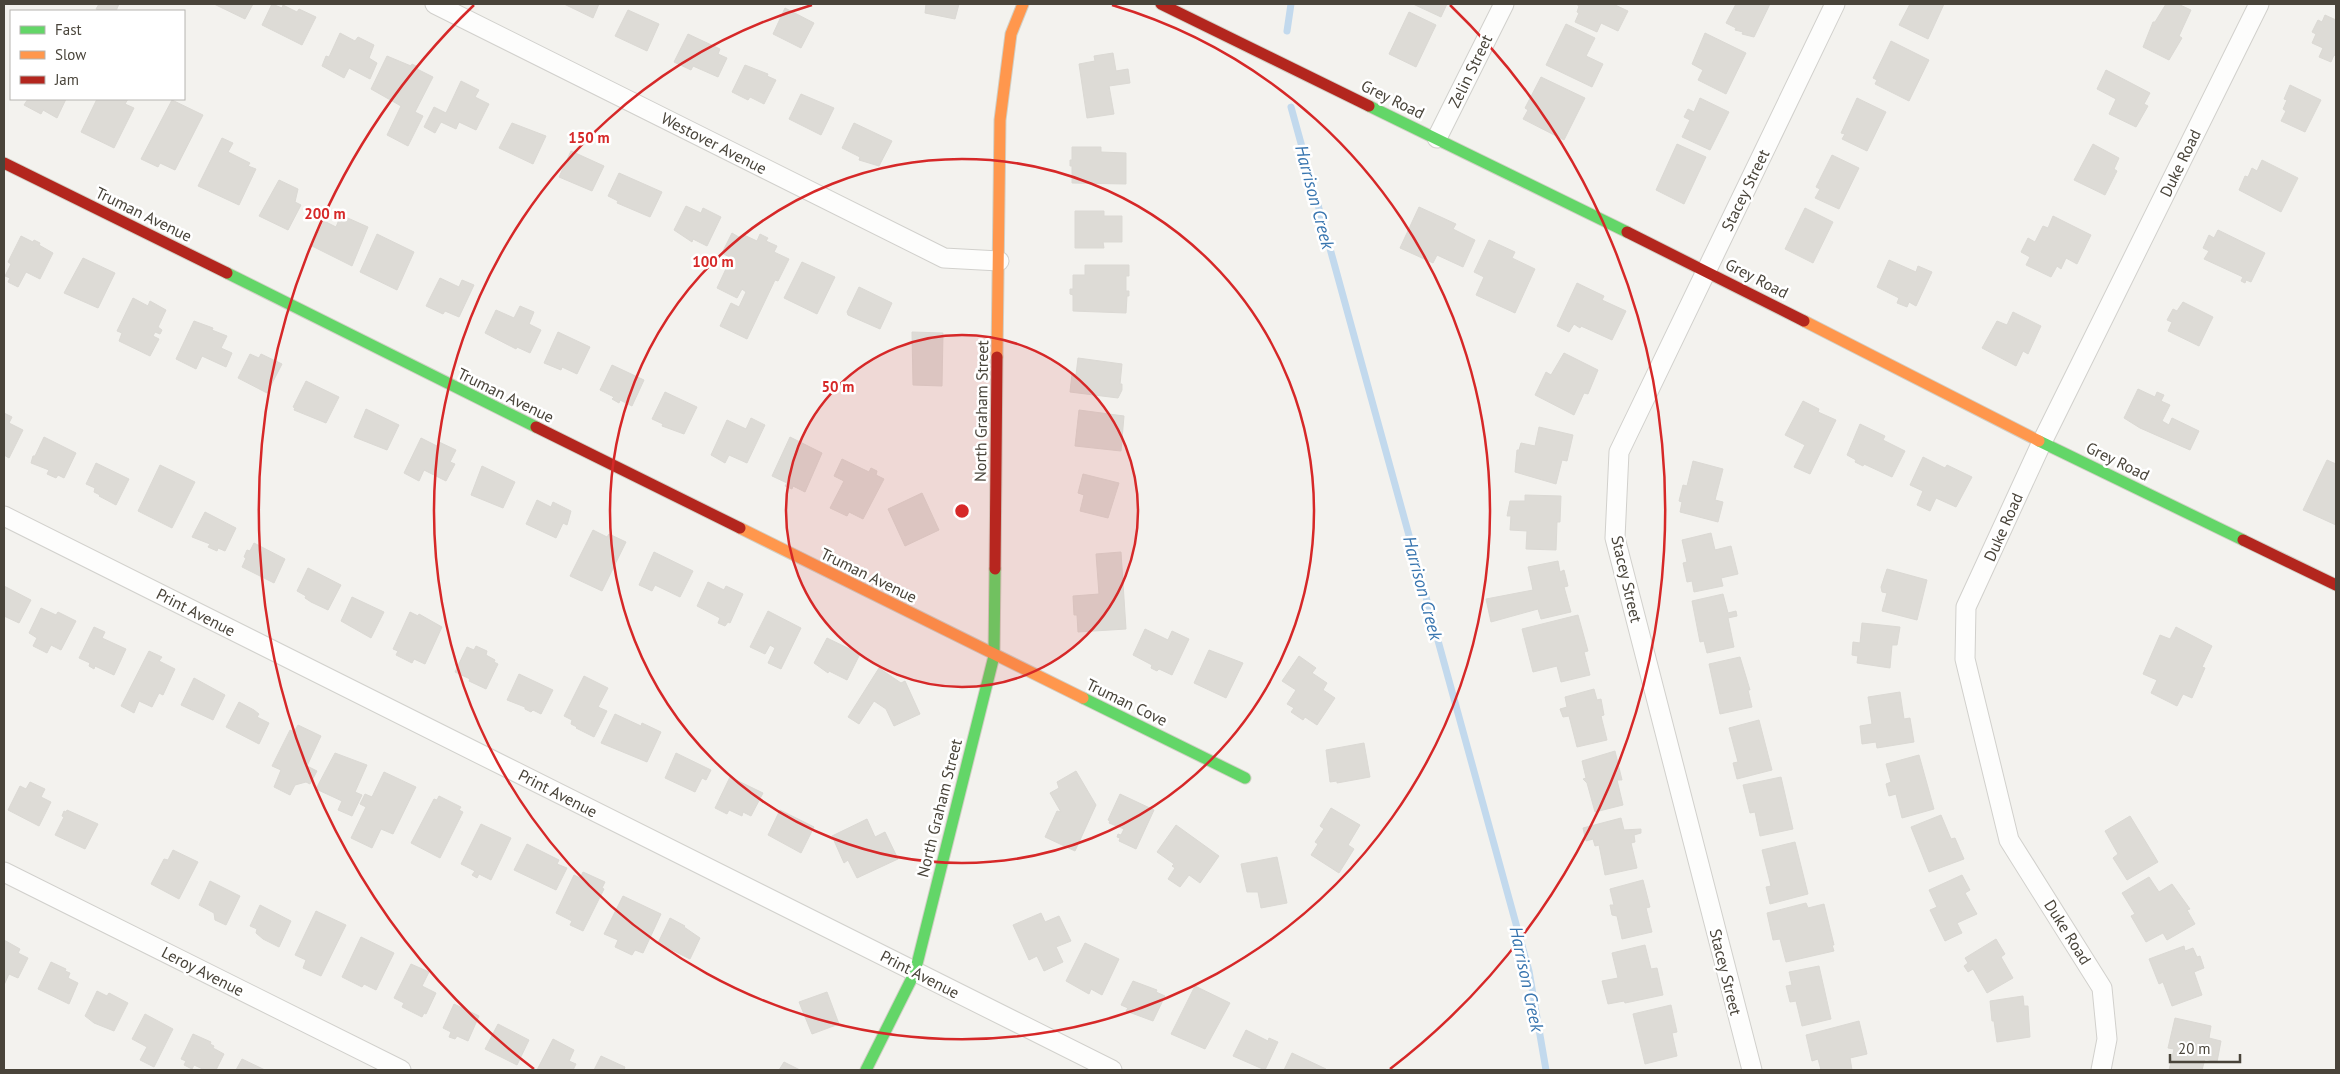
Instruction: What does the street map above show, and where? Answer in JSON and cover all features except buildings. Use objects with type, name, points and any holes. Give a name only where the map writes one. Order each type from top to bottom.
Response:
[{"type":"street","name":"Westover Avenue","points":[[434,4],[944,258],[999,262]]},
{"type":"street","name":"North Graham Street","points":[[866,1070],[915,972],[994,656],[1000,120],[1011,34],[1023,4]]},
{"type":"street","name":"Grey Road","points":[[1161,4],[1342,91],[1706,271],[2042,442],[2336,585]]},
{"type":"street","name":"Zelin Street","points":[[1437,138],[1504,4]]},
{"type":"street","name":"Stacey Street","points":[[1752,1070],[1615,538],[1619,452],[1835,4]]},
{"type":"street","name":"Duke Road","points":[[2101,1070],[2107,1039],[2102,988],[2009,840],[1966,659],[1966,607],[2042,442],[2260,4]]},
{"type":"street","name":"Truman Avenue","points":[[4,162],[994,656]]},
{"type":"street","name":"Print Avenue","points":[[4,516],[1112,1070]]},
{"type":"street","name":"Truman Cove","points":[[994,656],[1245,778]]},
{"type":"street","name":"Leroy Avenue","points":[[4,872],[401,1070]]},
{"type":"waterway","name":"Harrison Creek","points":[[1287,31],[1291,4]]},
{"type":"waterway","name":"Harrison Creek","points":[[1291,107],[1529,971],[1546,1070]]},
{"type":"traffic: fast","points":[[1369,106],[1627,232]]},
{"type":"traffic: fast","points":[[227,273],[536,427]]},
{"type":"traffic: fast","points":[[2039,441],[2243,540]]},
{"type":"traffic: fast","points":[[866,1070],[915,972],[994,656],[995,569]]},
{"type":"traffic: fast","points":[[1083,698],[1245,778]]},
{"type":"traffic: slow","points":[[997,357],[1000,120],[1011,34],[1023,4]]},
{"type":"traffic: slow","points":[[1804,321],[2039,441]]},
{"type":"traffic: slow","points":[[740,528],[1083,698]]},
{"type":"traffic: jam","points":[[1161,4],[1369,106]]},
{"type":"traffic: jam","points":[[4,163],[227,273]]},
{"type":"traffic: jam","points":[[1627,232],[1804,321]]},
{"type":"traffic: jam","points":[[995,569],[997,357]]},
{"type":"traffic: jam","points":[[536,427],[740,528]]},
{"type":"traffic: jam","points":[[2243,540],[2336,585]]}]
